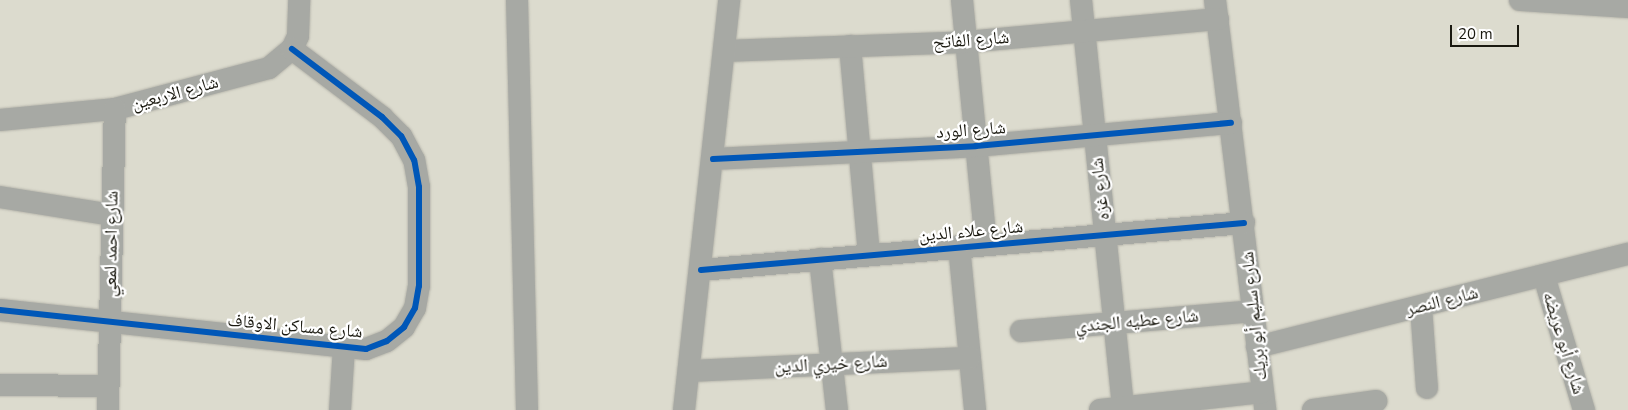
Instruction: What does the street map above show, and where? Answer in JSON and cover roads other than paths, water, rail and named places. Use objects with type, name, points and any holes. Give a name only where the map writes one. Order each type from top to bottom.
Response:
[{"type":"street","points":[[292,49],[298,36],[299,0]]},
{"type":"street","points":[[517,0],[527,410]]},
{"type":"street","points":[[684,410],[691,371],[729,0]]},
{"type":"street","points":[[962,0],[986,244]]},
{"type":"street","name":"شارع غزه","points":[[1081,0],[1123,408]]},
{"type":"street","points":[[1520,0],[1628,7]]},
{"type":"street","name":"شارع الفاتح","points":[[724,51],[966,42],[1084,31],[1216,10]]},
{"type":"street","name":"شارع سليم أبو بريك","points":[[1216,10],[1244,223],[1263,401]]},
{"type":"street","points":[[850,46],[869,254]]},
{"type":"street","name":"شارع الاربعين","points":[[0,120],[115,109],[269,68],[292,49]]},
{"type":"street","name":"شارع مساكن الاوقاف","points":[[0,310],[110,324],[366,349],[387,341],[404,327],[415,308],[419,187],[414,160],[401,136],[292,49]]},
{"type":"street","name":"شارع احمد لمعي","points":[[108,410],[115,109]]},
{"type":"street","name":"شارع الورد","points":[[713,160],[976,146],[1231,123]]},
{"type":"street","points":[[0,197],[112,215]]},
{"type":"street","name":"شارع علاء الدين","points":[[701,270],[959,246],[1244,223]]},
{"type":"street","points":[[959,246],[975,410]]},
{"type":"street","name":"شارع النصر","points":[[1257,348],[1628,254]]},
{"type":"street","points":[[820,259],[837,410]]},
{"type":"street","name":"شارع أبو عريضه","points":[[1544,276],[1584,410]]},
{"type":"street","points":[[1421,307],[1426,388]]},
{"type":"street","name":"شارع عطيه الجندي","points":[[1021,331],[1252,311]]},
{"type":"street","points":[[340,410],[344,348]]},
{"type":"street","name":"شارع خيري الدين","points":[[691,371],[970,358]]},
{"type":"street","points":[[0,385],[108,386]]},
{"type":"street","points":[[1100,410],[1263,401]]},
{"type":"street","points":[[1314,410],[1376,401]]}]
